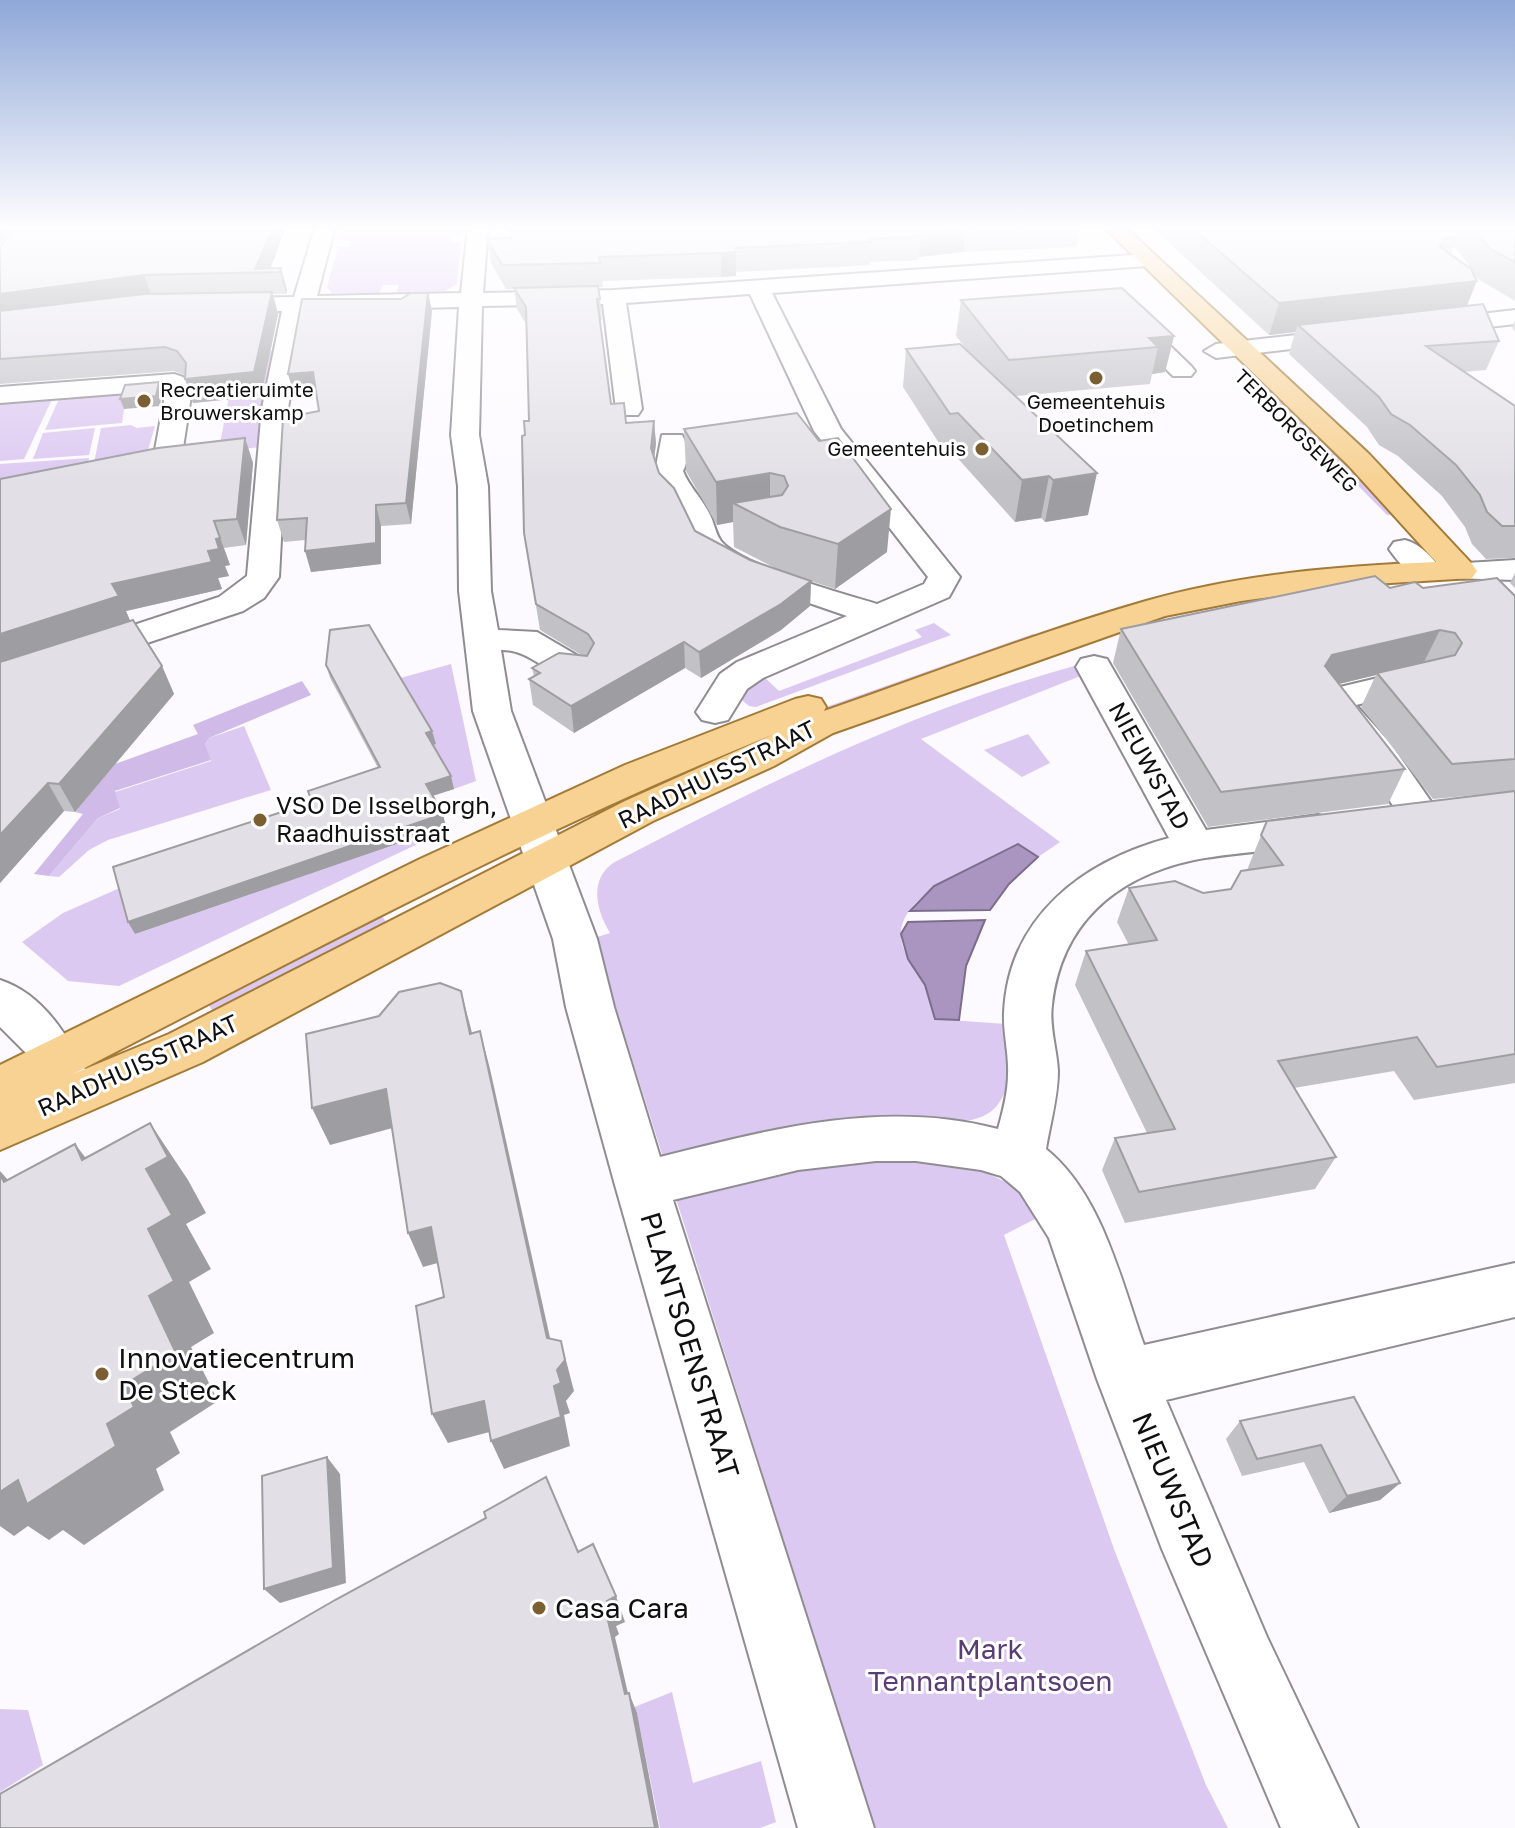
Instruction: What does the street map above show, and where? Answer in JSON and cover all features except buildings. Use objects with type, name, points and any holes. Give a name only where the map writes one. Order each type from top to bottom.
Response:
[{"type":"main road","name":"TERBORGSEWEG","points":[[1196,312],[1359,460],[1435,562]]},
{"type":"main road","name":"TERBORGSEWEG","points":[[1239,349],[1376,513],[1435,562]]},
{"type":"main road","name":"RAADHUISSTRAAT","points":[[0,1088],[58,1065],[186,1048],[544,856],[734,733],[1047,622],[1204,577],[1435,562]]},
{"type":"main road","name":"RAADHUISSTRAAT","points":[[0,1128],[58,1065]]},
{"type":"street","points":[[0,681],[231,604],[252,591],[263,577],[272,413],[293,312]]},
{"type":"street","name":"PLANTSOENSTRAAT","points":[[472,312],[466,470],[473,486],[480,641],[492,711],[575,939],[590,1007],[642,1185],[836,1828]]},
{"type":"street","points":[[616,312],[629,409]]},
{"type":"street","points":[[715,712],[733,682],[750,670],[937,590],[944,577],[839,449],[812,402],[770,312]]},
{"type":"street","points":[[1122,312],[1182,371]]},
{"type":"street","points":[[1413,329],[1500,315]]},
{"type":"street","points":[[1239,349],[1367,334]]},
{"type":"street","points":[[0,395],[174,382],[179,389],[167,461]]},
{"type":"street","points":[[672,441],[673,464],[669,471],[678,496],[690,503],[711,549],[739,564],[821,597],[879,615]]},
{"type":"street","points":[[242,453],[272,450]]},
{"type":"street","points":[[88,475],[197,458]]},
{"type":"street","points":[[706,539],[744,532]]},
{"type":"street","points":[[1435,562],[1515,570]]},
{"type":"street","points":[[1435,562],[1492,603]]},
{"type":"street","points":[[480,641],[510,637],[525,639],[577,671]]},
{"type":"street","name":"NIEUWSTAD","points":[[1094,667],[1194,846],[1152,856],[1100,880],[1068,906],[1047,937],[1033,972],[1027,1010],[1033,1076],[1019,1159],[1053,1191],[1071,1226],[1127,1379],[1235,1639],[1320,1828]]},
{"type":"street","points":[[1194,846],[1437,815],[1377,753],[1332,700],[1424,678]]},
{"type":"street","points":[[0,998],[58,1065]]},
{"type":"street","points":[[642,1185],[791,1146],[837,1139],[942,1141],[1019,1159]]},
{"type":"street","points":[[1127,1379],[1515,1290]]},
{"type":"green space","points":[[268,350],[274,351],[260,447],[188,455],[219,449],[233,375]]},
{"type":"green space","points":[[1245,364],[1400,514],[1387,515],[1255,382]]},
{"type":"green space","points":[[139,385],[167,390],[133,393],[124,410],[122,423],[45,430],[59,399]]},
{"type":"green space","points":[[55,393],[24,459],[0,461],[0,398]]},
{"type":"green space","points":[[131,425],[137,428],[155,426],[148,450],[92,473],[101,428]]},
{"type":"green space","points":[[95,428],[89,455],[33,459],[43,433]]},
{"type":"green space","points":[[89,458],[87,467],[0,489],[0,464]]},
{"type":"green space","points":[[934,623],[951,635],[756,707],[749,706],[736,695],[762,675],[779,691],[922,637],[915,630]]},
{"type":"green space","points":[[1033,634],[1037,638],[669,789],[655,775],[812,712]]},
{"type":"green space","points":[[451,664],[476,781],[454,789],[397,679]]},
{"type":"green space","name":"Mark Tennantplantsoen","points":[[1074,666],[1083,675],[921,739],[1060,842],[1038,857],[1018,844],[948,880],[915,904],[905,918],[901,934],[906,954],[927,988],[935,1019],[1006,1024],[1009,1074],[1000,1101],[991,1112],[977,1119],[957,1122],[970,1165],[1012,1185],[1039,1217],[1004,1235],[1114,1549],[1206,1785],[1228,1828],[874,1828],[594,938],[610,933],[598,905],[598,887],[605,870],[613,863],[782,778],[954,705]]},
{"type":"green space","points":[[244,726],[271,790],[108,840],[89,850],[59,877],[49,876],[98,818],[120,809],[115,792],[211,761],[205,744],[209,738]]},
{"type":"green space","points":[[1028,734],[1050,763],[1022,777],[984,750]]},
{"type":"green space","points":[[446,827],[447,830],[119,986],[68,981],[22,942],[63,913],[122,887],[135,934]]},
{"type":"green space","points":[[379,911],[392,932],[217,1018],[203,996]]},
{"type":"green space","points":[[672,1692],[693,1783],[761,1761],[776,1822],[760,1828],[660,1828],[637,1714],[632,1708]]},
{"type":"green space","points":[[0,1709],[28,1710],[43,1765],[0,1792]]},
{"type":"shaded area","points":[[302,681],[311,695],[209,738],[205,744],[211,760],[115,791],[120,808],[98,818],[49,876],[34,874],[83,814],[75,812],[115,764],[198,734],[193,725]]},
{"type":"shaded area","points":[[1018,844],[1038,857],[1009,884],[990,910],[910,911],[934,886]]},
{"type":"shaded area","points":[[985,920],[966,966],[959,1020],[935,1019],[925,985],[908,959],[901,934],[908,922]]},
{"type":"place","name":"Gemeentehuis Doetinchem","points":[[1096,378]]},
{"type":"place","name":"Recreatieruimte Brouwerskamp","points":[[144,401]]},
{"type":"place","name":"Gemeentehuis","points":[[982,449]]},
{"type":"place","name":"VSO De Isselborgh, Raadhuisstraat","points":[[260,820]]},
{"type":"place","name":"Innovatiecentrum De Steck","points":[[102,1374]]},
{"type":"place","name":"Casa Cara","points":[[539,1608]]}]
